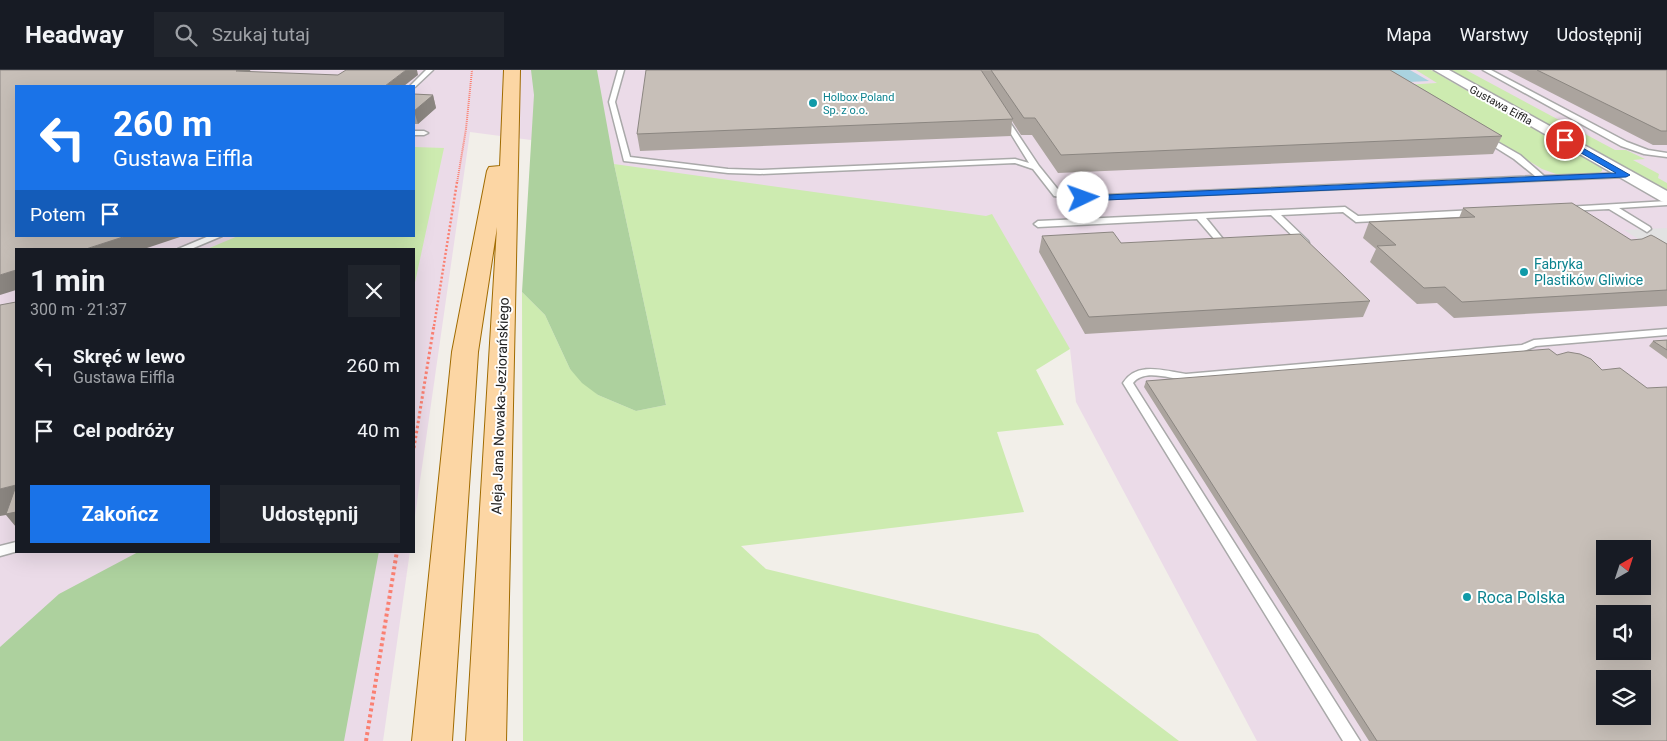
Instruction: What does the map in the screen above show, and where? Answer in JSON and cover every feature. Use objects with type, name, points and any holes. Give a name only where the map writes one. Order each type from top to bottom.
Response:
[{"type":"main road","name":"Aleja Jana Nowaka-Jeziorańskiego","points":[[486,741],[512,70]]},
{"type":"main road","points":[[432,741],[465,352],[494,179],[510,129]]},
{"type":"street","name":"Gustawa Eiffla","points":[[1440,70],[1667,198]]},
{"type":"lane","points":[[414,85],[430,70]]},
{"type":"lane","points":[[621,70],[612,102],[627,159],[744,171],[1015,161],[1036,167]]},
{"type":"lane","points":[[1486,70],[1624,144],[1647,152],[1667,154]]},
{"type":"lane","points":[[1000,110],[1036,167],[1057,194],[1083,198],[1626,175]]},
{"type":"lane","points":[[1476,132],[1517,157],[1542,178]]},
{"type":"lane","points":[[415,133],[424,133]]},
{"type":"lane","points":[[1561,209],[1667,203]]},
{"type":"lane","points":[[1610,206],[1647,229]]},
{"type":"lane","points":[[1038,224],[1345,209],[1356,219],[1483,213]]},
{"type":"lane","points":[[1274,213],[1314,252]]},
{"type":"lane","points":[[1200,216],[1219,239]]},
{"type":"lane","points":[[192,247],[216,237]]},
{"type":"lane","points":[[1352,741],[1132,391],[1128,383],[1131,376],[1138,372],[1152,372],[1172,376],[1206,375],[1524,348],[1534,343],[1667,332]]},
{"type":"lane","points":[[0,551],[15,547]]},
{"type":"path","points":[[415,442],[466,129],[472,70]]},
{"type":"path","points":[[366,741],[397,553]]},
{"type":"shaded area","points":[[0,70],[1667,70],[1667,741],[1257,741],[1076,402],[1070,349],[614,164],[531,140],[470,132],[415,516],[415,248],[15,248],[15,553],[410,553],[383,741],[0,741]]},
{"type":"shaded area","points":[[1667,228],[1667,257],[1624,230]]},
{"type":"green space","points":[[531,70],[597,70],[614,164],[666,405],[636,411],[598,395],[582,383],[570,369],[545,315],[522,292],[534,95]]},
{"type":"green space","points":[[1416,70],[1431,70],[1602,168],[1602,171],[1599,173],[1559,175],[1542,169],[1403,85],[1437,83]]},
{"type":"green space","points":[[1450,70],[1466,70],[1615,150],[1626,150],[1645,159],[1633,160],[1659,174],[1658,178],[1667,183],[1667,191]]},
{"type":"green space","points":[[415,147],[444,148],[415,282],[415,248],[209,248],[236,237],[415,237]]},
{"type":"green space","points":[[614,164],[986,216],[992,214],[1070,349],[1036,370],[1064,425],[997,432],[1024,512],[741,546],[766,569],[1038,634],[1179,741],[523,741],[522,292],[545,315],[570,369],[598,395],[636,411],[666,405]]},
{"type":"green space","points":[[136,553],[379,553],[344,741],[0,741],[0,647],[59,594]]},
{"type":"water","points":[[1388,70],[1410,70],[1429,81],[1408,82]]},
{"type":"building","points":[[0,70],[238,70],[236,71],[338,75],[346,70],[406,70],[386,85],[15,85],[15,237],[123,237],[89,248],[15,248],[15,270],[0,275]]},
{"type":"building","name":"Holbox Poland Sp. z o.o.","points":[[646,70],[981,70],[1013,119],[637,134]]},
{"type":"building","points":[[991,70],[1390,70],[1502,136],[1061,155],[1035,118],[1024,118]]},
{"type":"building","points":[[1537,70],[1667,70],[1667,131],[1661,131]]},
{"type":"building","points":[[415,94],[433,95],[415,110]]},
{"type":"building","points":[[1572,203],[1631,240],[1642,239],[1651,235],[1667,244],[1667,290],[1462,302],[1445,287],[1424,288],[1377,246],[1396,245],[1369,222],[1475,217],[1463,208]]},
{"type":"building","points":[[1113,232],[1121,243],[1300,234],[1370,301],[1089,317],[1042,236]]},
{"type":"building","points":[[15,302],[15,485],[0,489],[0,305]]},
{"type":"building","points":[[1667,340],[1667,350],[1653,341]]},
{"type":"building","points":[[1549,349],[1557,355],[1568,352],[1580,354],[1591,359],[1602,370],[1620,368],[1647,388],[1667,387],[1667,741],[1377,741],[1146,381]]},
{"type":"building","points":[[15,489],[15,512],[6,514]]},
{"type":"place","name":"Holbox Poland Sp. z o.o.","points":[[813,103]]},
{"type":"place","name":"Fabryka Plastików Gliwice","points":[[1524,272]]},
{"type":"place","name":"Roca Polska","points":[[1467,597]]},
{"type":"route","points":[[1083,198],[1626,175],[1565,140]]}]
